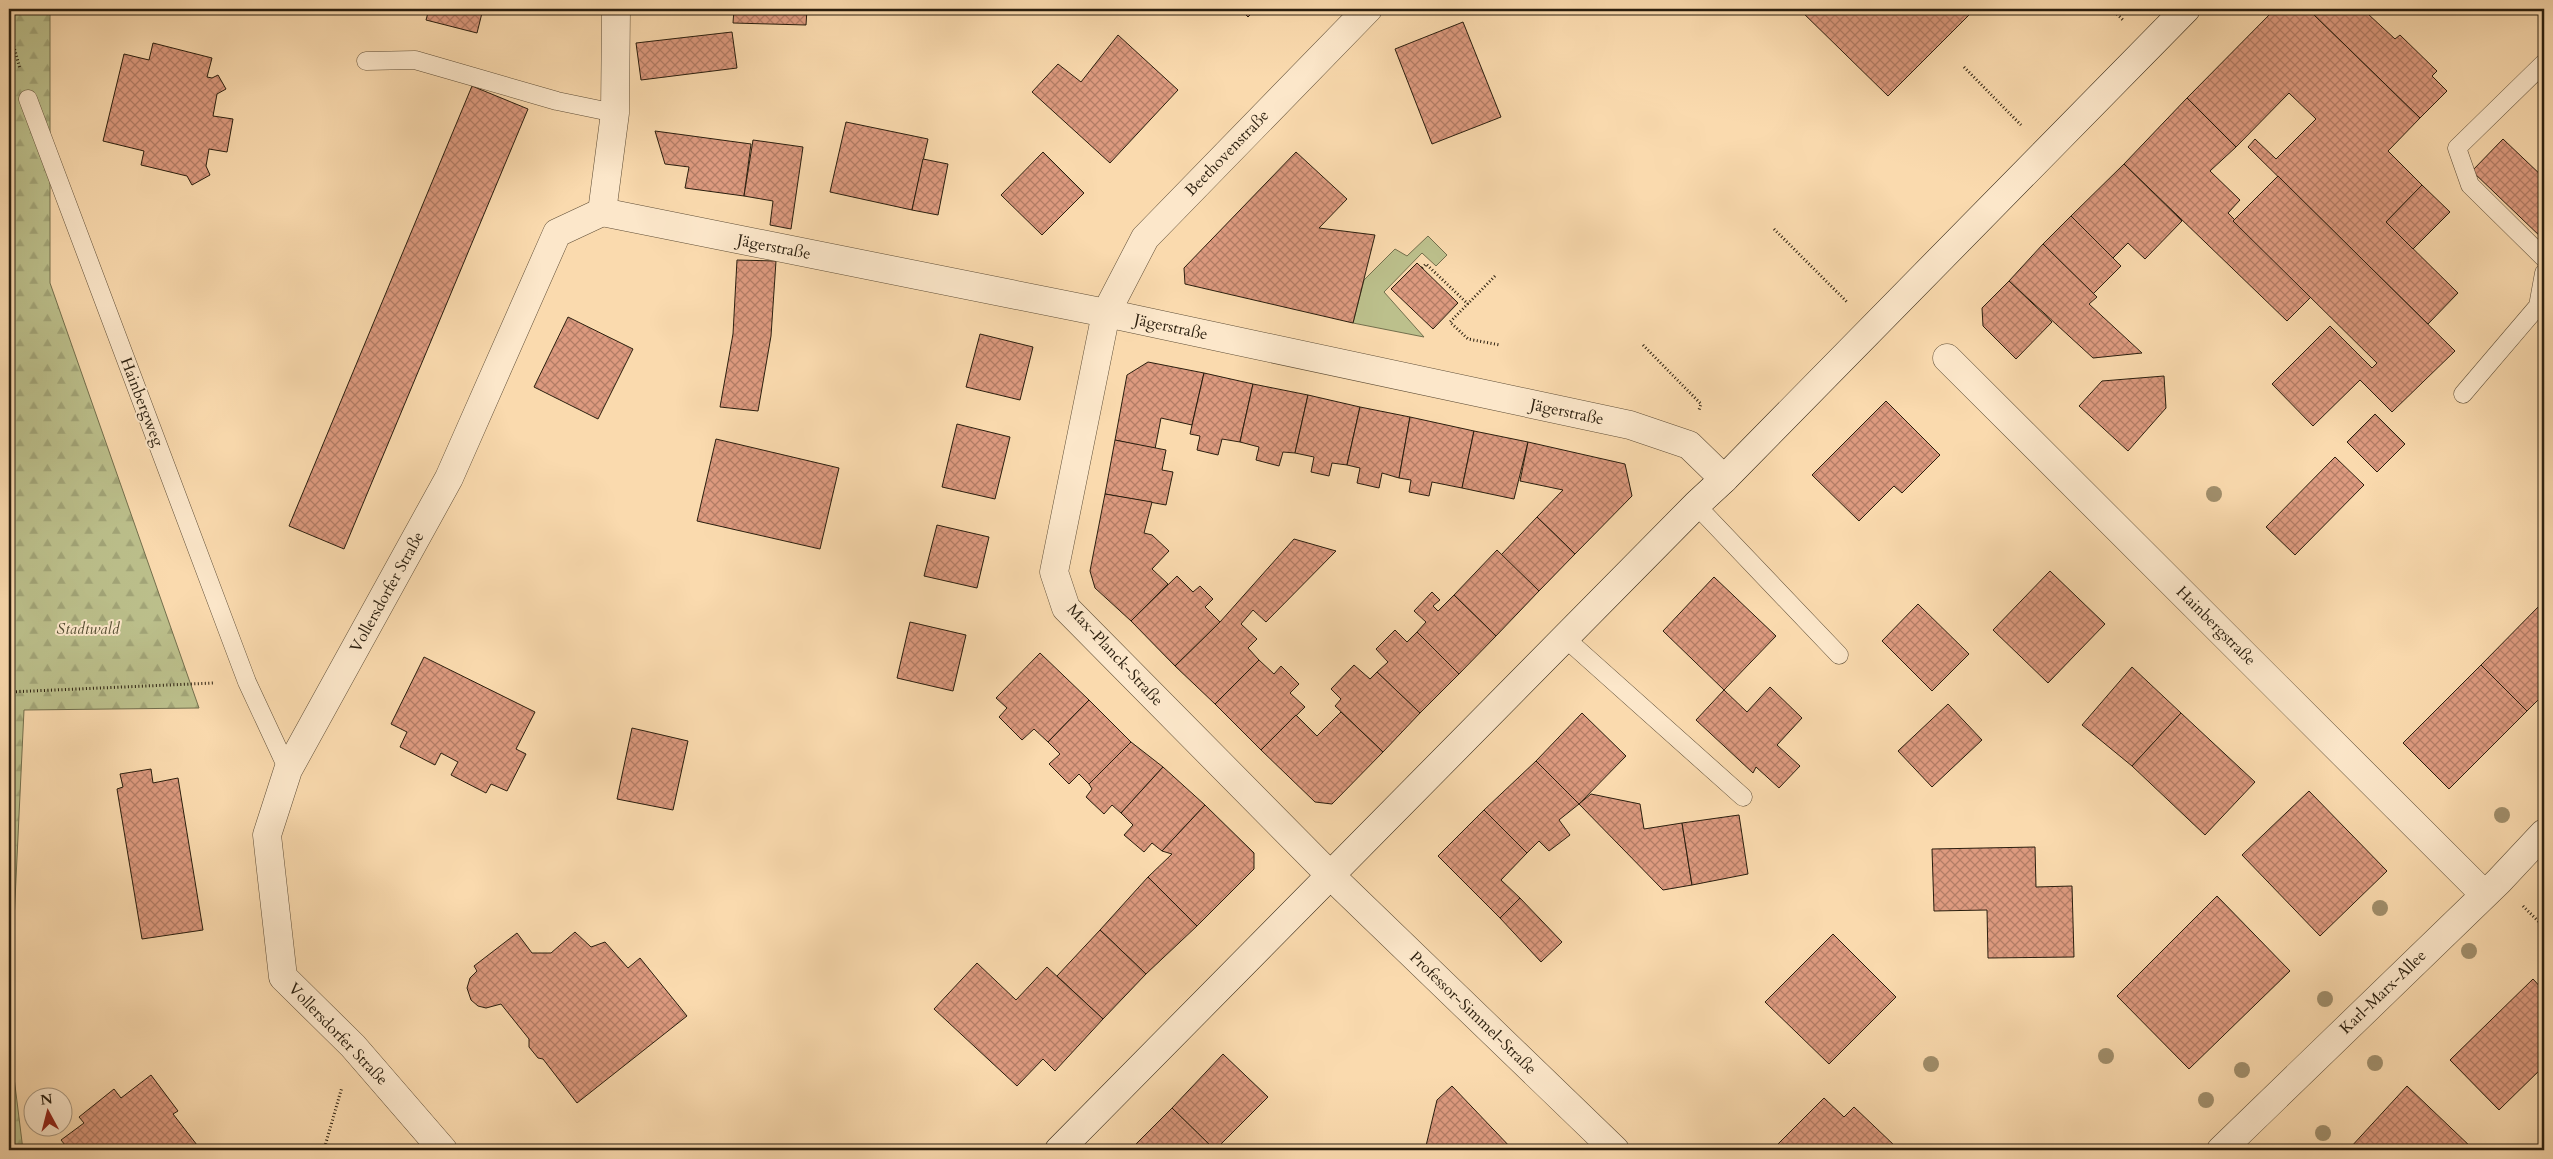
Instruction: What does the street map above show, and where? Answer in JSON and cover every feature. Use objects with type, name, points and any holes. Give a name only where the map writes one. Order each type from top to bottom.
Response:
[{"type":"street","points":[[602,212],[615,113],[616,9]]},
{"type":"street","name":"Beethovenstraße","points":[[1106,313],[1144,238],[1368,9]]},
{"type":"street","points":[[1059,1150],[1696,505],[1724,479],[2186,9]]},
{"type":"street","name":"Jägerstraße","points":[[602,212],[1106,313],[1630,425],[1689,445],[1724,479]]},
{"type":"street","name":"Vollersdorfer Straße","points":[[443,1150],[354,1046],[283,977],[266,835],[288,770],[449,478],[557,233],[602,212]]},
{"type":"street","name":"Max-Planck-Straße","points":[[1106,313],[1054,572],[1066,608],[1331,876]]},
{"type":"street","name":"Hainbergstraße","points":[[1947,358],[2484,894]]},
{"type":"street","name":"Karl-Marx-Allee","points":[[2221,1150],[2484,894],[2544,833]]},
{"type":"street","name":"Professor-Simmel-Straße","points":[[1331,876],[1615,1150]]},
{"type":"lane","points":[[366,62],[416,60],[557,101],[615,113]]},
{"type":"lane","points":[[2544,63],[2457,148],[2470,185],[2544,258]]},
{"type":"lane","name":"Hainbergweg","points":[[28,99],[247,682],[288,770]]},
{"type":"lane","points":[[2463,394],[2538,306],[2544,273]]},
{"type":"lane","points":[[1696,505],[1839,655]]},
{"type":"lane","points":[[1565,638],[1743,797]]},
{"type":"path","points":[[9,29],[28,99]]},
{"type":"path","points":[[1964,68],[2046,150]]},
{"type":"path","points":[[1774,228],[1872,327]]},
{"type":"path","points":[[1422,268],[1426,264],[1468,304]]},
{"type":"path","points":[[1494,276],[1450,322],[1468,339],[1500,345]]},
{"type":"path","points":[[1453,298],[1457,293]]},
{"type":"path","points":[[1643,345],[1701,404],[1689,445]]},
{"type":"path","points":[[9,692],[247,682]]},
{"type":"path","points":[[322,1150],[325,1146],[354,1046]]},
{"type":"green space","name":"Stadtwald","points":[[9,9],[50,9],[50,283],[199,708],[24,710],[9,1027]]},
{"type":"green space","points":[[1428,236],[1447,255],[1436,266],[1422,253],[1384,292],[1424,337],[1353,323],[1364,280],[1395,249],[1407,256]]},
{"type":"green space","points":[[9,1037],[23,1150],[9,1150]]},
{"type":"building","points":[[429,9],[483,9],[477,33],[426,20]]},
{"type":"building","points":[[734,9],[807,9],[806,25],[733,23]]},
{"type":"building","points":[[1240,9],[1256,9],[1248,17]]},
{"type":"building","points":[[1799,9],[1975,9],[1888,96]]},
{"type":"building","points":[[2275,9],[2308,9],[2420,118],[2388,151],[2422,185],[2386,222],[2458,293],[2428,324],[2248,147],[2255,139],[2276,159],[2316,119],[2289,93],[2236,147],[2187,98]]},
{"type":"building","points":[[2308,9],[2373,9],[2368,14],[2395,39],[2400,35],[2437,71],[2432,76],[2447,91],[2420,118]]},
{"type":"building","points":[[1463,22],[1501,117],[1432,144],[1395,49]]},
{"type":"building","points":[[732,32],[737,68],[641,80],[636,43]]},
{"type":"building","points":[[1118,35],[1178,90],[1110,163],[1032,92],[1058,64],[1081,82]]},
{"type":"building","points":[[153,43],[212,58],[207,77],[212,78],[218,75],[226,89],[217,94],[213,116],[233,119],[227,152],[209,149],[206,166],[210,175],[192,185],[187,176],[141,165],[144,151],[103,141],[124,54],[149,60]]},
{"type":"building","points":[[472,86],[528,109],[344,549],[289,526]]},
{"type":"building","points":[[2187,98],[2236,147],[2210,171],[2240,200],[2228,213],[2311,297],[2287,321],[2124,164]]},
{"type":"building","points":[[846,122],[928,139],[912,210],[830,192]]},
{"type":"building","points":[[655,131],[751,144],[744,196],[685,188],[689,167],[665,164]]},
{"type":"building","points":[[2503,139],[2544,178],[2544,240],[2472,171]]},
{"type":"building","points":[[753,140],[803,147],[791,229],[770,225],[773,201],[744,196]]},
{"type":"building","points":[[1043,152],[1084,193],[1042,235],[1001,195]]},
{"type":"building","points":[[1296,152],[1347,199],[1319,228],[1375,235],[1353,323],[1185,284],[1184,268]]},
{"type":"building","points":[[923,159],[948,164],[938,215],[912,210]]},
{"type":"building","points":[[2124,164],[2182,221],[2145,259],[2128,243],[2113,258],[2071,216]]},
{"type":"building","points":[[2278,176],[2455,351],[2392,412],[2360,380],[2313,426],[2272,384],[2330,326],[2372,368],[2377,363],[2233,221]]},
{"type":"building","points":[[2422,185],[2450,212],[2413,249],[2386,222]]},
{"type":"building","points":[[2071,216],[2121,266],[2093,294],[2043,244]]},
{"type":"building","points":[[2043,244],[2097,297],[2089,304],[2142,353],[2093,358],[2009,281]]},
{"type":"building","points":[[737,260],[776,261],[771,336],[758,411],[720,407],[733,334]]},
{"type":"building","points":[[1417,263],[1458,303],[1433,329],[1391,289]]},
{"type":"building","points":[[2009,281],[2052,322],[2016,359],[1983,326],[1982,308]]},
{"type":"building","points":[[568,317],[633,349],[598,419],[534,387]]},
{"type":"building","points":[[980,334],[1033,347],[1020,400],[966,387]]},
{"type":"building","points":[[1148,362],[1204,373],[1192,425],[1161,418],[1155,449],[1115,440],[1127,375]]},
{"type":"building","points":[[1204,373],[1253,384],[1240,442],[1222,439],[1218,455],[1197,450],[1200,436],[1190,434]]},
{"type":"building","points":[[2164,376],[2166,408],[2128,451],[2079,406],[2102,381]]},
{"type":"building","points":[[1253,384],[1308,395],[1295,453],[1283,452],[1279,466],[1256,460],[1259,447],[1240,442]]},
{"type":"building","points":[[1308,395],[1360,407],[1347,465],[1332,463],[1329,476],[1311,472],[1314,457],[1295,453]]},
{"type":"building","points":[[1886,401],[1940,455],[1902,493],[1894,486],[1859,521],[1812,475]]},
{"type":"building","points":[[1360,407],[1410,417],[1399,478],[1382,473],[1379,488],[1357,483],[1360,468],[1347,465]]},
{"type":"building","points":[[2375,414],[2405,444],[2377,472],[2347,442]]},
{"type":"building","points":[[1410,417],[1474,431],[1462,488],[1432,482],[1429,496],[1409,492],[1411,480],[1399,478]]},
{"type":"building","points":[[957,424],[1010,437],[995,499],[942,487]]},
{"type":"building","points":[[1474,431],[1528,442],[1514,499],[1462,488]]},
{"type":"building","points":[[716,439],[839,468],[820,549],[697,521]]},
{"type":"building","points":[[1115,440],[1166,450],[1162,470],[1173,472],[1166,505],[1105,494]]},
{"type":"building","points":[[1528,442],[1625,464],[1632,496],[1575,554],[1537,517],[1563,490],[1520,481]]},
{"type":"building","points":[[2335,457],[2364,485],[2295,555],[2266,527]]},
{"type":"building","points":[[1105,494],[1152,502],[1144,533],[1152,535],[1169,551],[1152,569],[1168,584],[1131,621],[1095,588],[1090,571]]},
{"type":"building","points":[[1537,517],[1575,554],[1539,591],[1501,555]]},
{"type":"building","points":[[937,525],[989,537],[977,588],[924,576]]},
{"type":"building","points":[[1294,539],[1336,551],[1266,622],[1253,610],[1241,624],[1257,639],[1248,648],[1259,660],[1215,704],[1175,666],[1220,622]]},
{"type":"building","points":[[1497,550],[1539,591],[1496,636],[1454,595]]},
{"type":"building","points":[[2050,571],[2105,624],[2048,683],[1993,630]]},
{"type":"building","points":[[1177,576],[1193,592],[1200,586],[1213,599],[1205,607],[1220,622],[1175,666],[1131,621]]},
{"type":"building","points":[[1714,577],[1776,636],[1724,690],[1663,631]]},
{"type":"building","points":[[1432,592],[1440,600],[1433,606],[1438,611],[1454,595],[1496,636],[1459,674],[1417,632],[1426,622],[1414,611]]},
{"type":"building","points":[[2544,601],[2544,694],[2527,711],[2481,665]]},
{"type":"building","points":[[1918,604],[1969,654],[1932,691],[1882,641]]},
{"type":"building","points":[[910,622],[966,635],[953,691],[897,678]]},
{"type":"building","points":[[1395,630],[1407,642],[1417,632],[1459,674],[1420,713],[1377,672],[1388,662],[1376,649]]},
{"type":"building","points":[[1040,653],[1089,700],[1048,742],[1034,729],[1022,740],[999,717],[1007,708],[996,698]]},
{"type":"building","points":[[424,657],[535,712],[516,749],[526,754],[507,791],[491,784],[486,793],[451,775],[458,762],[441,753],[435,765],[400,747],[407,732],[391,724]]},
{"type":"building","points":[[1259,660],[1274,674],[1281,666],[1299,684],[1290,693],[1305,707],[1261,750],[1215,704]]},
{"type":"building","points":[[1354,665],[1370,679],[1377,672],[1420,713],[1383,752],[1335,706],[1341,699],[1331,689]]},
{"type":"building","points":[[2481,665],[2527,711],[2449,789],[2403,743]]},
{"type":"building","points":[[2132,667],[2181,713],[2132,766],[2082,725]]},
{"type":"building","points":[[1770,687],[1802,718],[1777,745],[1800,766],[1779,788],[1756,767],[1753,773],[1696,720],[1724,690],[1747,712]]},
{"type":"building","points":[[1089,700],[1131,742],[1089,784],[1079,774],[1069,784],[1049,764],[1060,754],[1048,742]]},
{"type":"building","points":[[1948,704],[1982,740],[1932,787],[1898,751]]},
{"type":"building","points":[[1341,712],[1383,752],[1332,804],[1315,802],[1261,750],[1296,715],[1317,736]]},
{"type":"building","points":[[1582,713],[1626,756],[1579,804],[1536,761]]},
{"type":"building","points":[[2181,713],[2255,782],[2205,835],[2132,766]]},
{"type":"building","points":[[632,728],[688,741],[673,810],[617,799]]},
{"type":"building","points":[[1131,742],[1163,767],[1121,813],[1112,805],[1104,814],[1086,797],[1092,789],[1089,784]]},
{"type":"building","points":[[1536,761],[1579,804],[1559,820],[1570,835],[1549,851],[1539,841],[1527,853],[1484,810]]},
{"type":"building","points":[[1163,767],[1205,805],[1162,851],[1152,843],[1144,852],[1124,835],[1133,825],[1121,813]]},
{"type":"building","points":[[151,769],[153,783],[178,778],[203,930],[142,939],[117,789],[123,787],[120,774]]},
{"type":"building","points":[[2309,791],[2387,871],[2320,936],[2242,855]]},
{"type":"building","points":[[1591,794],[1640,804],[1644,829],[1682,823],[1692,885],[1663,890],[1579,804]]},
{"type":"building","points":[[1205,805],[1254,853],[1254,869],[1197,926],[1148,877],[1172,854],[1162,851]]},
{"type":"building","points":[[1484,810],[1527,853],[1501,880],[1520,898],[1500,918],[1438,856]]},
{"type":"building","points":[[1739,815],[1748,874],[1692,885],[1682,823]]},
{"type":"building","points":[[2035,847],[2036,887],[2072,886],[2074,957],[1988,958],[1987,910],[1934,911],[1932,849]]},
{"type":"building","points":[[1148,877],[1197,926],[1146,974],[1100,930]]},
{"type":"building","points":[[2217,896],[2290,971],[2189,1069],[2117,996]]},
{"type":"building","points":[[1520,898],[1562,942],[1541,962],[1500,918]]},
{"type":"building","points":[[1100,930],[1146,974],[1103,1019],[1057,976]]},
{"type":"building","points":[[575,932],[591,947],[605,942],[628,968],[640,958],[687,1016],[577,1103],[543,1059],[538,1058],[529,1047],[529,1039],[501,1004],[486,1008],[478,1006],[471,1000],[467,988],[470,978],[477,971],[474,966],[517,933],[532,953],[551,953]]},
{"type":"building","points":[[1833,934],[1896,997],[1829,1064],[1765,1002]]},
{"type":"building","points":[[977,963],[1016,1000],[1047,967],[1103,1019],[1055,1071],[1043,1059],[1017,1086],[934,1009]]},
{"type":"building","points":[[2533,979],[2544,991],[2544,1066],[2499,1110],[2450,1060]]},
{"type":"building","points":[[1223,1054],[1268,1097],[1215,1150],[1172,1108]]},
{"type":"building","points":[[151,1075],[178,1111],[173,1114],[197,1145],[190,1150],[69,1150],[61,1140],[66,1136],[72,1136],[72,1132],[84,1123],[79,1117],[114,1089],[121,1098]]},
{"type":"building","points":[[1452,1086],[1513,1150],[1425,1150],[1437,1100]]},
{"type":"building","points":[[2407,1086],[2473,1149],[2352,1150],[2350,1148]]},
{"type":"building","points":[[1824,1098],[1844,1117],[1854,1107],[1895,1146],[1891,1150],[1772,1150]]},
{"type":"building","points":[[1172,1108],[1215,1150],[1130,1150]]}]
